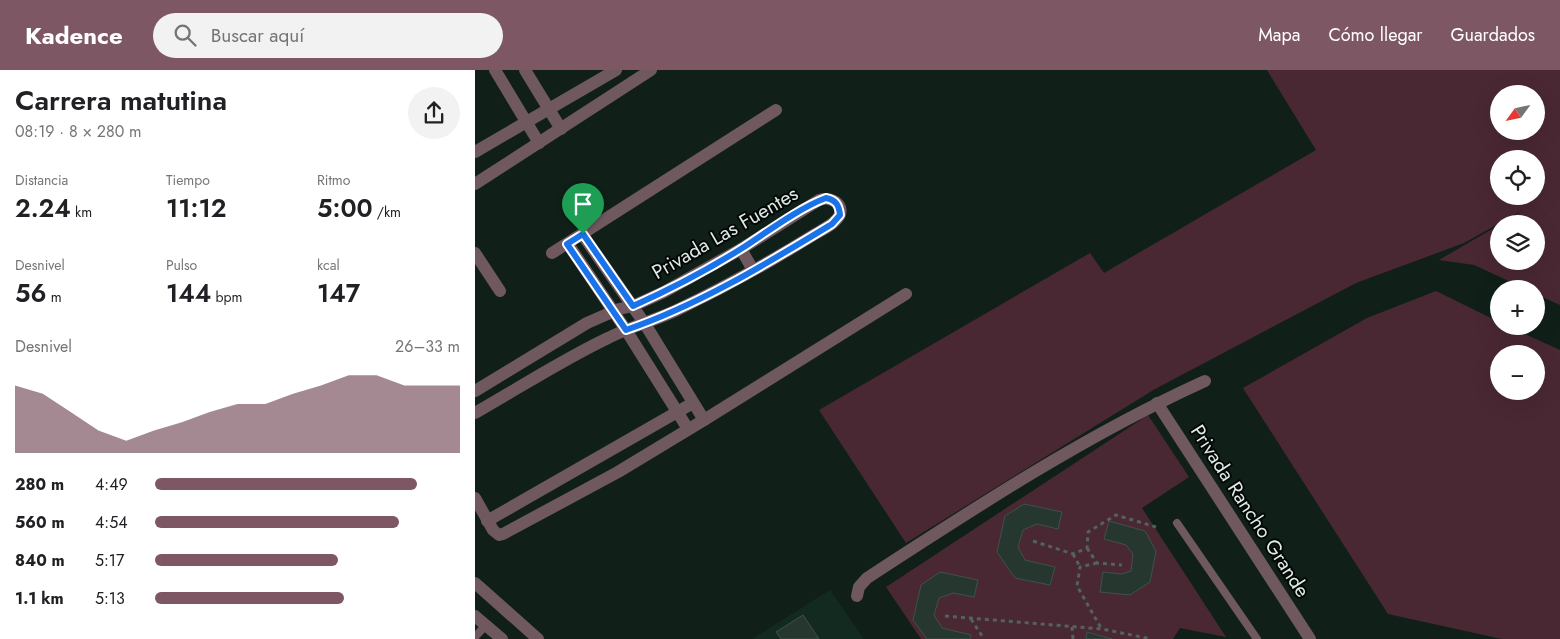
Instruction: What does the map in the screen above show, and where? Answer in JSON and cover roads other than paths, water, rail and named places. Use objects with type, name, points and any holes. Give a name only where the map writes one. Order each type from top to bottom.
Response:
[{"type":"street","points":[[495,70],[539,143]]},
{"type":"street","points":[[525,70],[561,129]]},
{"type":"street","points":[[475,152],[616,70]]},
{"type":"street","points":[[475,184],[651,70]]},
{"type":"street","points":[[552,254],[776,110]]},
{"type":"street","name":"Privada Las Fuentes","points":[[475,392],[587,323],[664,292],[741,249],[819,200],[826,198],[833,200],[839,206],[840,215],[832,224],[753,270],[674,311],[626,330],[573,356],[475,412]]},
{"type":"street","points":[[583,234],[645,324],[703,420]]},
{"type":"street","points":[[567,244],[614,311],[688,429]]},
{"type":"street","points":[[741,249],[753,270]]},
{"type":"street","points":[[475,253],[500,291]]},
{"type":"street","points":[[475,498],[487,521],[499,535],[618,472],[906,294]]},
{"type":"street","points":[[857,596],[861,583],[1077,447],[1157,403],[1205,382]]},
{"type":"street","points":[[487,521],[693,403]]},
{"type":"street","name":"Privada Rancho Grande","points":[[1157,403],[1310,639]]},
{"type":"street","points":[[475,582],[537,639]]},
{"type":"street","points":[[475,616],[502,639]]},
{"type":"lane","points":[[1177,522],[1257,639]]},
{"type":"lane","points":[[475,637],[486,625]]}]
